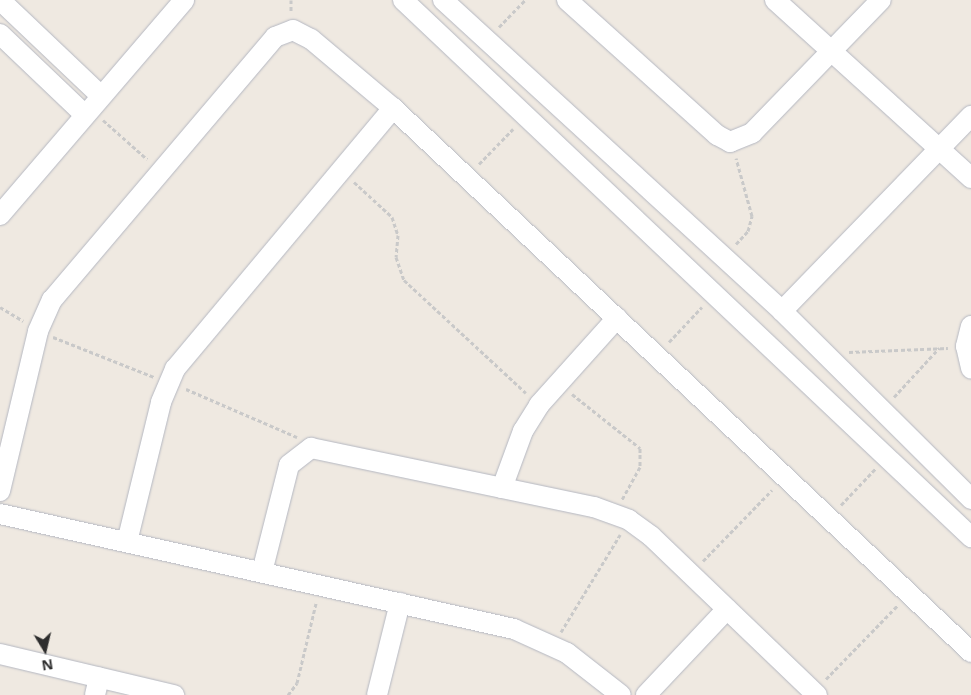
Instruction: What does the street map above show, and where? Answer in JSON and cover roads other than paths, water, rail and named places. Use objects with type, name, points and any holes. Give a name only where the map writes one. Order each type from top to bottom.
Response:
[{"type":"street","points":[[0,0],[92,106]]},
{"type":"street","points":[[0,215],[184,0]]},
{"type":"street","points":[[403,0],[716,292],[971,537]]},
{"type":"street","points":[[443,0],[782,312],[880,412],[971,499]]},
{"type":"street","points":[[567,0],[717,135],[730,142],[752,133],[882,0]]},
{"type":"street","points":[[775,0],[971,178]]},
{"type":"street","points":[[0,491],[46,310],[161,171],[283,32],[303,33],[393,108],[971,652]]},
{"type":"street","points":[[0,34],[92,106]]},
{"type":"street","points":[[127,542],[161,402],[175,370],[393,108]]},
{"type":"street","points":[[782,312],[971,116]]},
{"type":"street","points":[[502,488],[516,445],[539,405],[617,318]]},
{"type":"street","points":[[971,326],[966,346],[971,368]]},
{"type":"street","points":[[262,572],[289,465],[311,448],[502,488],[622,517],[690,574],[815,693]]},
{"type":"street","points":[[0,514],[514,629],[553,646],[621,695]]},
{"type":"street","points":[[377,695],[400,603]]},
{"type":"street","points":[[646,695],[727,609]]},
{"type":"street","points":[[0,654],[97,686],[174,695]]}]
